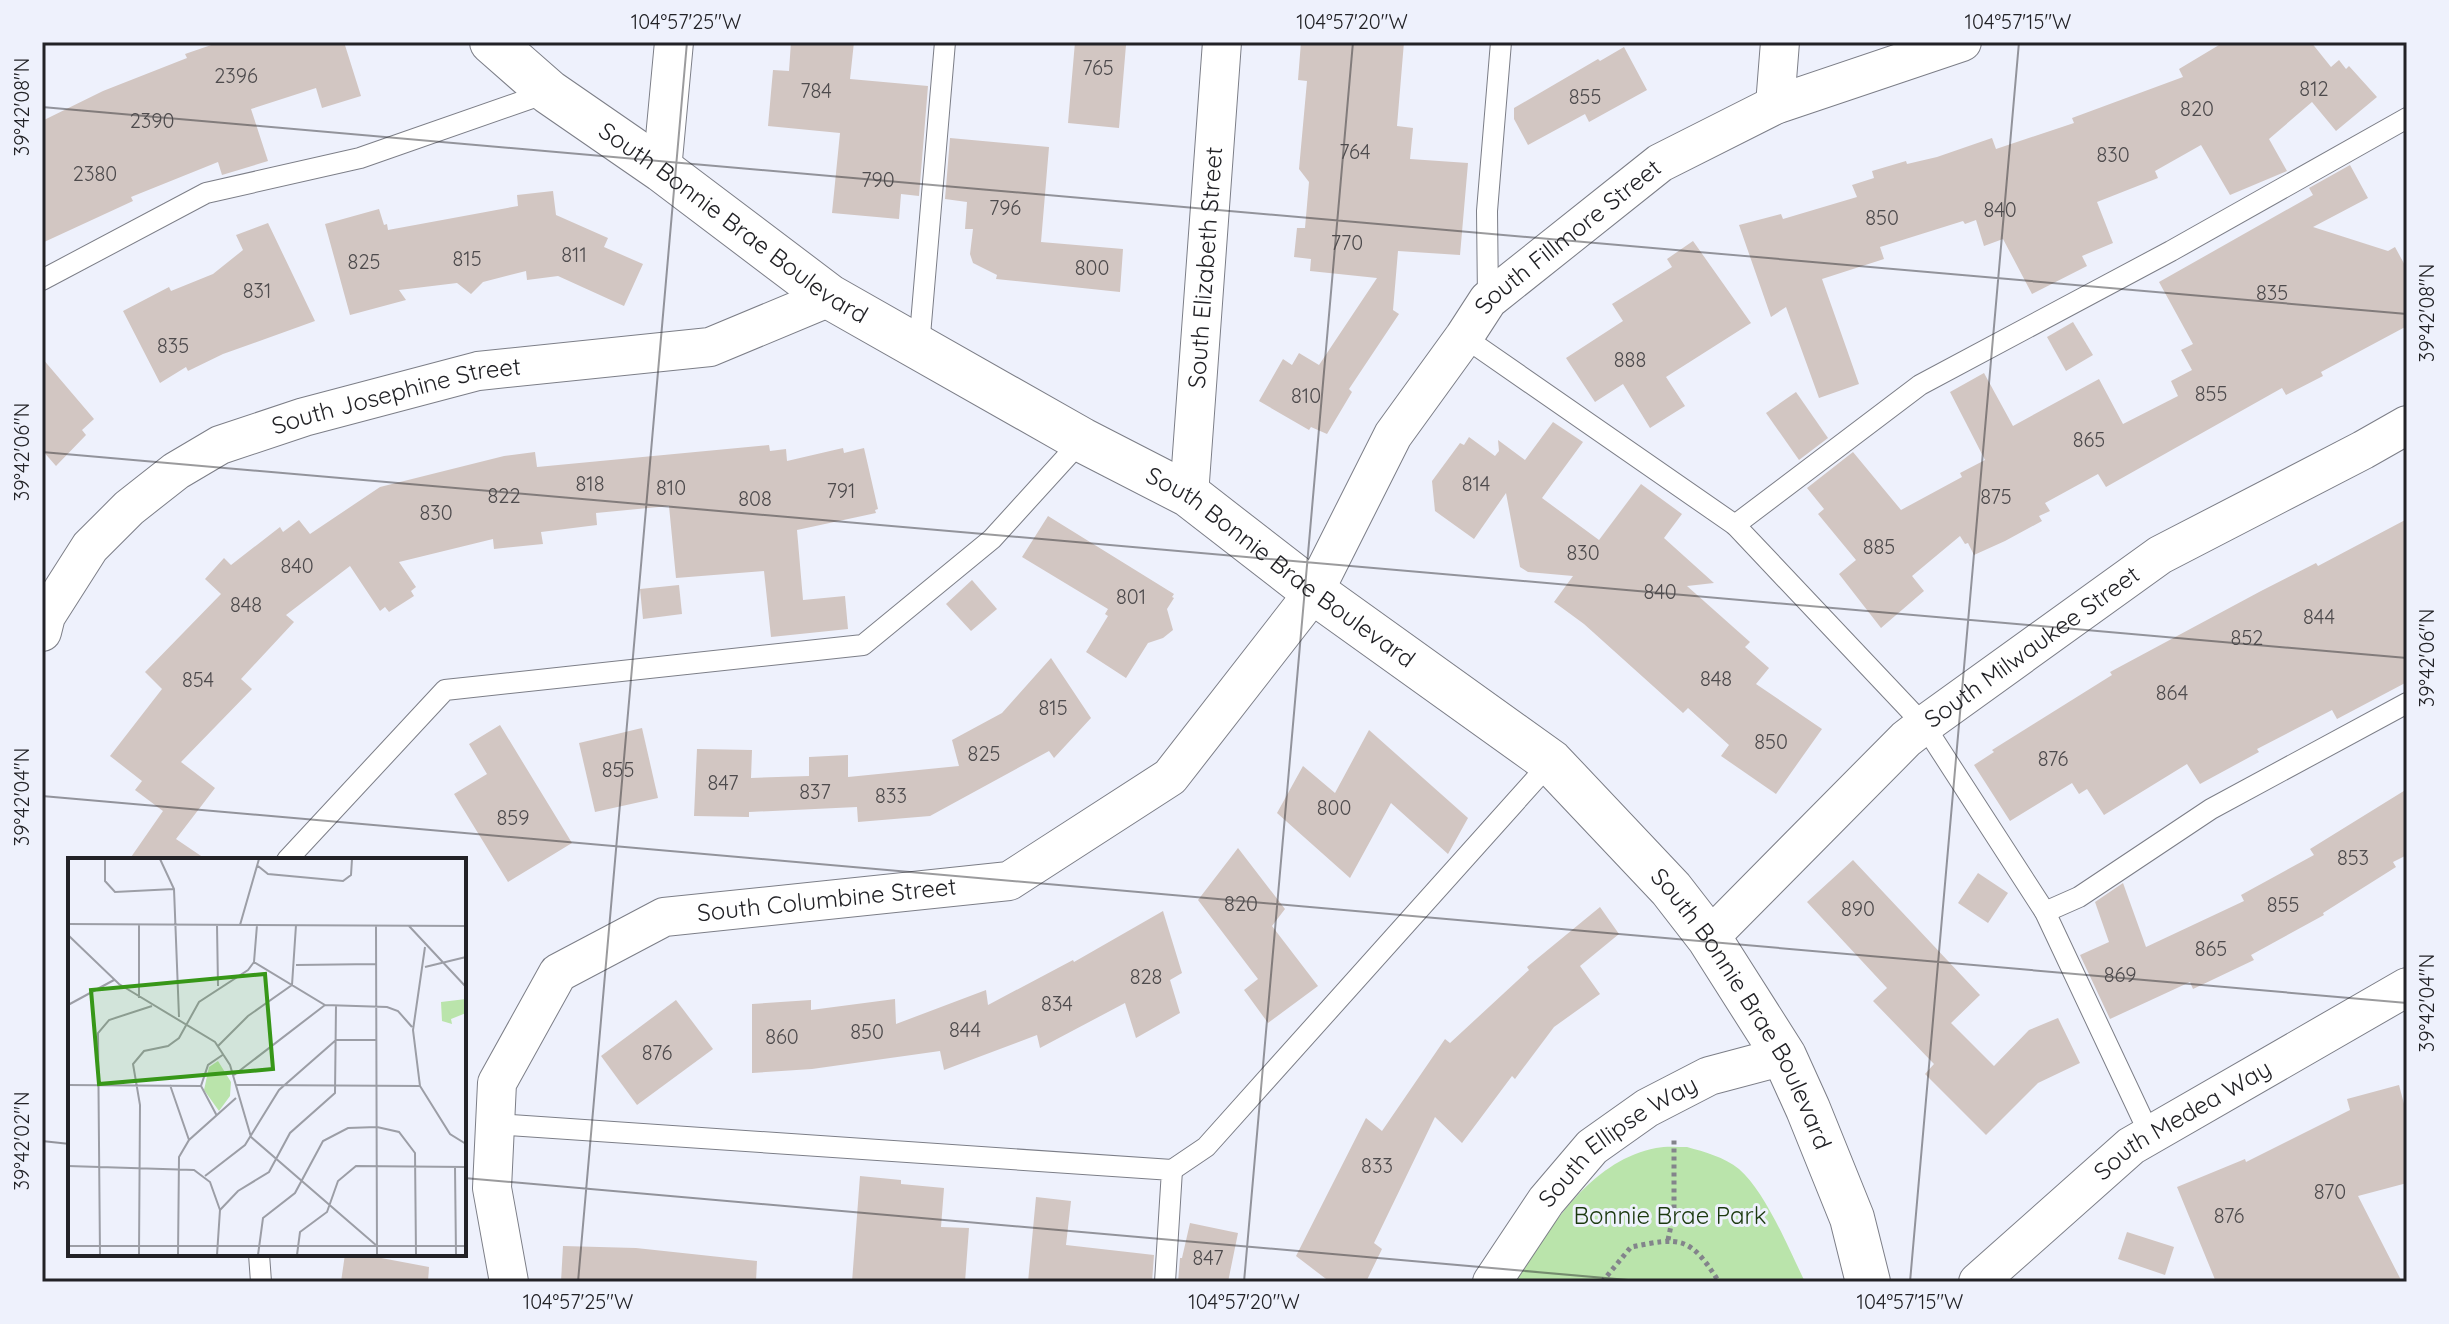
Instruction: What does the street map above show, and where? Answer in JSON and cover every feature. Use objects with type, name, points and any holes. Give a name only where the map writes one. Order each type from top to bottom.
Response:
[{"type":"street","name":"South Bonnie Brae Boulevard","points":[[492,42],[549,92],[662,170],[830,297],[1082,440],[1189,495],[1314,592],[1551,762],[1671,889],[1709,938],[1784,1056],[1852,1218],[1868,1282]]},
{"type":"street","points":[[662,170],[674,42]]},
{"type":"street","name":"South Elizabeth Street","points":[[1189,495],[1222,42]]},
{"type":"street","points":[[1775,105],[1780,42]]},
{"type":"street","name":"South Fillmore Street","points":[[1314,592],[1393,435],[1488,300],[1660,163],[1775,105],[1962,42]]},
{"type":"street","name":"South Josephine Street","points":[[42,632],[46,616],[90,547],[129,508],[176,471],[220,445],[304,417],[478,371],[710,347],[830,297]]},
{"type":"street","name":"South Milwaukee Street","points":[[1709,938],[1906,739],[1924,725],[2160,555],[2407,425]]},
{"type":"street","name":"South Columbine Street","points":[[509,1282],[492,1188],[497,1083],[558,973],[664,917],[1009,881],[1170,777],[1314,592]]},
{"type":"street","name":"South Medea Way","points":[[1978,1282],[2131,1146],[2407,987]]},
{"type":"street","name":"South Ellipse Way","points":[[1492,1282],[1546,1201],[1592,1147],[1647,1108],[1709,1076],[1784,1056]]},
{"type":"lane","points":[[919,347],[945,42]]},
{"type":"lane","points":[[1488,300],[1487,211],[1501,42]]},
{"type":"lane","points":[[42,280],[206,193],[360,158],[549,92]]},
{"type":"lane","points":[[1735,525],[1920,385],[2171,251],[2407,118]]},
{"type":"lane","points":[[1464,337],[1735,525],[1924,725],[2045,912],[2150,1135]]},
{"type":"lane","points":[[289,858],[445,690],[863,645],[992,539],[1082,440]]},
{"type":"lane","points":[[2045,912],[2079,897],[2211,809],[2407,703]]},
{"type":"lane","points":[[495,1124],[1172,1170],[1206,1147],[1551,762]]},
{"type":"lane","points":[[1165,1282],[1172,1170]]},
{"type":"lane","points":[[259,1256],[261,1282]]},
{"type":"path","points":[[1668,1240],[1674,1211],[1672,1095]]},
{"type":"path","points":[[1602,1282],[1631,1247],[1668,1240],[1690,1245],[1719,1282]]},
{"type":"green space","name":"Bonnie Brae Park","points":[[1660,1147],[1687,1147],[1727,1161],[1749,1179],[1776,1222],[1805,1282],[1514,1282],[1573,1200],[1610,1167],[1632,1155]]},
{"type":"building","points":[[220,42],[344,42],[361,96],[322,108],[316,88],[251,109],[268,161],[222,175],[218,162],[131,197],[133,201],[42,243],[42,121],[103,91],[187,58],[185,54]]},
{"type":"building","points":[[791,42],[854,42],[850,79],[928,86],[919,196],[901,194],[899,219],[832,213],[840,133],[768,126],[773,70],[789,71]]},
{"type":"building","points":[[1075,42],[1116,42],[1126,45],[1119,128],[1068,123]]},
{"type":"building","points":[[1301,42],[1404,42],[1397,126],[1413,128],[1410,159],[1468,163],[1460,255],[1398,251],[1393,310],[1399,314],[1349,389],[1352,392],[1327,434],[1311,427],[1309,430],[1259,401],[1283,359],[1292,365],[1299,353],[1319,365],[1377,278],[1310,271],[1311,259],[1294,257],[1297,228],[1305,228],[1309,182],[1299,169],[1307,81],[1298,80]]},
{"type":"building","points":[[2224,42],[2311,42],[2331,67],[2339,60],[2346,69],[2349,66],[2377,97],[2336,131],[2312,102],[2269,139],[2287,171],[2230,195],[2201,145],[2155,171],[2158,178],[2097,202],[2113,243],[2082,256],[2087,266],[2032,294],[2003,239],[1984,246],[1976,220],[1965,224],[1963,221],[1880,247],[1884,259],[1822,279],[1859,384],[1819,398],[1786,307],[1771,317],[1739,225],[1781,214],[1783,219],[1857,197],[1852,185],[1874,178],[1872,171],[1906,161],[1907,164],[1937,157],[1992,138],[1996,149],[2074,123],[2072,118],[2183,77],[2179,69]]},
{"type":"building","points":[[1624,47],[1647,90],[1589,122],[1585,114],[1528,145],[1514,119],[1514,108]]},
{"type":"building","points":[[950,138],[1049,147],[1041,242],[1123,249],[1120,292],[996,279],[997,275],[973,263],[970,254],[973,229],[965,229],[967,202],[945,199]]},
{"type":"building","points":[[2350,165],[2368,198],[2313,227],[2388,251],[2395,247],[2407,269],[2407,326],[2321,372],[2323,376],[2286,395],[2282,388],[2106,487],[2098,474],[2045,503],[2050,511],[2039,516],[2042,521],[2005,541],[1974,555],[1960,536],[1912,576],[1924,591],[1881,628],[1839,574],[1856,560],[1818,514],[1824,509],[1807,488],[1853,452],[1901,510],[1962,477],[1960,473],[1985,460],[1950,392],[1984,373],[2013,426],[2099,379],[2123,424],[2178,396],[2171,381],[2192,370],[2181,350],[2193,344],[2159,282],[2313,195],[2309,188]]},
{"type":"building","points":[[553,191],[556,215],[608,238],[604,247],[643,264],[624,306],[558,276],[527,280],[526,271],[483,282],[471,294],[457,283],[399,290],[406,300],[350,315],[325,224],[379,209],[388,230],[518,206],[517,195]]},
{"type":"building","points":[[268,223],[315,321],[223,354],[188,371],[186,367],[160,383],[123,311],[169,287],[171,291],[213,274],[243,250],[236,235]]},
{"type":"building","points":[[1693,241],[1751,323],[1666,377],[1685,406],[1650,428],[1623,384],[1595,402],[1566,358],[1623,321],[1612,304],[1672,267],[1667,259]]},
{"type":"building","points":[[2073,322],[2093,355],[2066,371],[2047,337]]},
{"type":"building","points":[[42,358],[94,419],[82,430],[86,435],[56,466],[42,450]]},
{"type":"building","points":[[1796,392],[1828,438],[1799,460],[1766,413]]},
{"type":"building","points":[[1553,422],[1583,442],[1542,498],[1599,540],[1641,484],[1682,514],[1664,538],[1714,583],[1687,586],[1750,642],[1745,647],[1769,668],[1756,684],[1822,729],[1776,794],[1721,756],[1729,745],[1688,708],[1683,713],[1584,624],[1554,602],[1573,576],[1528,572],[1520,567],[1506,493],[1474,539],[1435,511],[1432,481],[1460,443],[1464,445],[1469,437],[1495,456],[1499,451],[1498,440],[1525,460]]},
{"type":"building","points":[[769,445],[770,451],[786,449],[787,461],[843,448],[844,453],[864,448],[878,509],[876,513],[797,530],[803,600],[845,596],[848,629],[771,637],[764,571],[676,578],[669,506],[596,513],[597,525],[541,532],[543,544],[494,549],[493,539],[399,562],[416,587],[411,591],[414,596],[389,612],[385,607],[380,611],[350,566],[286,615],[294,622],[241,679],[252,689],[181,762],[215,788],[176,839],[204,858],[130,858],[163,811],[135,790],[142,781],[110,756],[162,689],[145,672],[221,594],[205,579],[224,558],[231,565],[280,527],[283,532],[299,520],[310,534],[380,487],[504,456],[535,452],[537,467]]},
{"type":"building","points":[[1048,516],[1174,594],[1167,609],[1173,630],[1163,638],[1148,643],[1126,678],[1086,652],[1108,616],[1105,614],[1108,609],[1022,557]]},
{"type":"building","points":[[2407,519],[2407,682],[2337,719],[2332,710],[2257,749],[2259,752],[2200,784],[2187,764],[2104,815],[2087,789],[2079,794],[2072,783],[2010,821],[1974,765],[1994,752],[1992,750],[2112,675],[2110,672],[2261,591],[2316,563],[2318,566]]},
{"type":"building","points":[[972,580],[997,609],[971,631],[946,604]]},
{"type":"building","points":[[679,585],[682,614],[643,619],[640,589]]},
{"type":"building","points":[[1051,658],[1091,718],[1054,758],[1049,751],[930,816],[858,822],[857,807],[749,812],[749,817],[694,816],[697,749],[752,750],[751,778],[809,776],[809,757],[848,755],[848,777],[959,766],[952,740],[1002,713]]},
{"type":"building","points":[[500,725],[572,843],[508,882],[454,794],[487,774],[469,744]]},
{"type":"building","points":[[642,728],[658,798],[595,812],[579,743]]},
{"type":"building","points":[[1369,730],[1468,818],[1448,854],[1391,803],[1350,878],[1277,813],[1303,766],[1335,793]]},
{"type":"building","points":[[2407,789],[2407,855],[2393,862],[2396,867],[2324,915],[2251,955],[2254,960],[2193,989],[2190,982],[2110,1019],[2080,955],[2109,942],[2095,902],[2123,883],[2146,947],[2244,901],[2241,895],[2314,855],[2310,849]]},
{"type":"building","points":[[1238,848],[1285,909],[1272,926],[1318,986],[1268,1023],[1244,990],[1258,979],[1198,900]]},
{"type":"building","points":[[1853,860],[1980,995],[1951,1023],[1994,1066],[2029,1030],[2058,1018],[2080,1063],[2038,1083],[1986,1135],[1925,1074],[1934,1064],[1873,1001],[1887,988],[1807,902]]},
{"type":"building","points":[[1978,873],[2008,893],[1988,923],[1958,903]]},
{"type":"building","points":[[1600,907],[1619,934],[1580,966],[1600,994],[1554,1027],[1515,1079],[1512,1076],[1462,1143],[1435,1117],[1374,1243],[1382,1249],[1366,1282],[1330,1282],[1296,1256],[1366,1118],[1382,1131],[1445,1039],[1450,1043],[1529,970],[1527,967]]},
{"type":"building","points":[[1163,911],[1182,973],[1170,980],[1180,1013],[1136,1038],[1125,1003],[1040,1048],[1037,1035],[944,1070],[940,1051],[812,1069],[752,1073],[752,1004],[811,1000],[811,1010],[895,999],[896,1024],[986,990],[988,1005],[1074,962]]},
{"type":"building","points":[[676,1000],[713,1049],[637,1105],[601,1056]]},
{"type":"building","points":[[2399,1085],[2407,1115],[2407,1183],[2358,1196],[2402,1282],[2216,1282],[2177,1187],[2245,1159],[2246,1162],[2350,1110],[2347,1099]]},
{"type":"building","points":[[860,1176],[944,1188],[941,1227],[969,1228],[965,1282],[852,1282]]},
{"type":"building","points":[[1036,1197],[1071,1201],[1066,1245],[1154,1255],[1152,1282],[1028,1282]]},
{"type":"building","points":[[1190,1223],[1238,1233],[1228,1282],[1178,1282],[1180,1258]]},
{"type":"building","points":[[2127,1232],[2174,1247],[2165,1275],[2118,1259]]},
{"type":"building","points":[[563,1246],[636,1248],[757,1261],[756,1282],[561,1282]]},
{"type":"building","points":[[345,1256],[371,1256],[429,1267],[428,1282],[341,1282]]}]
